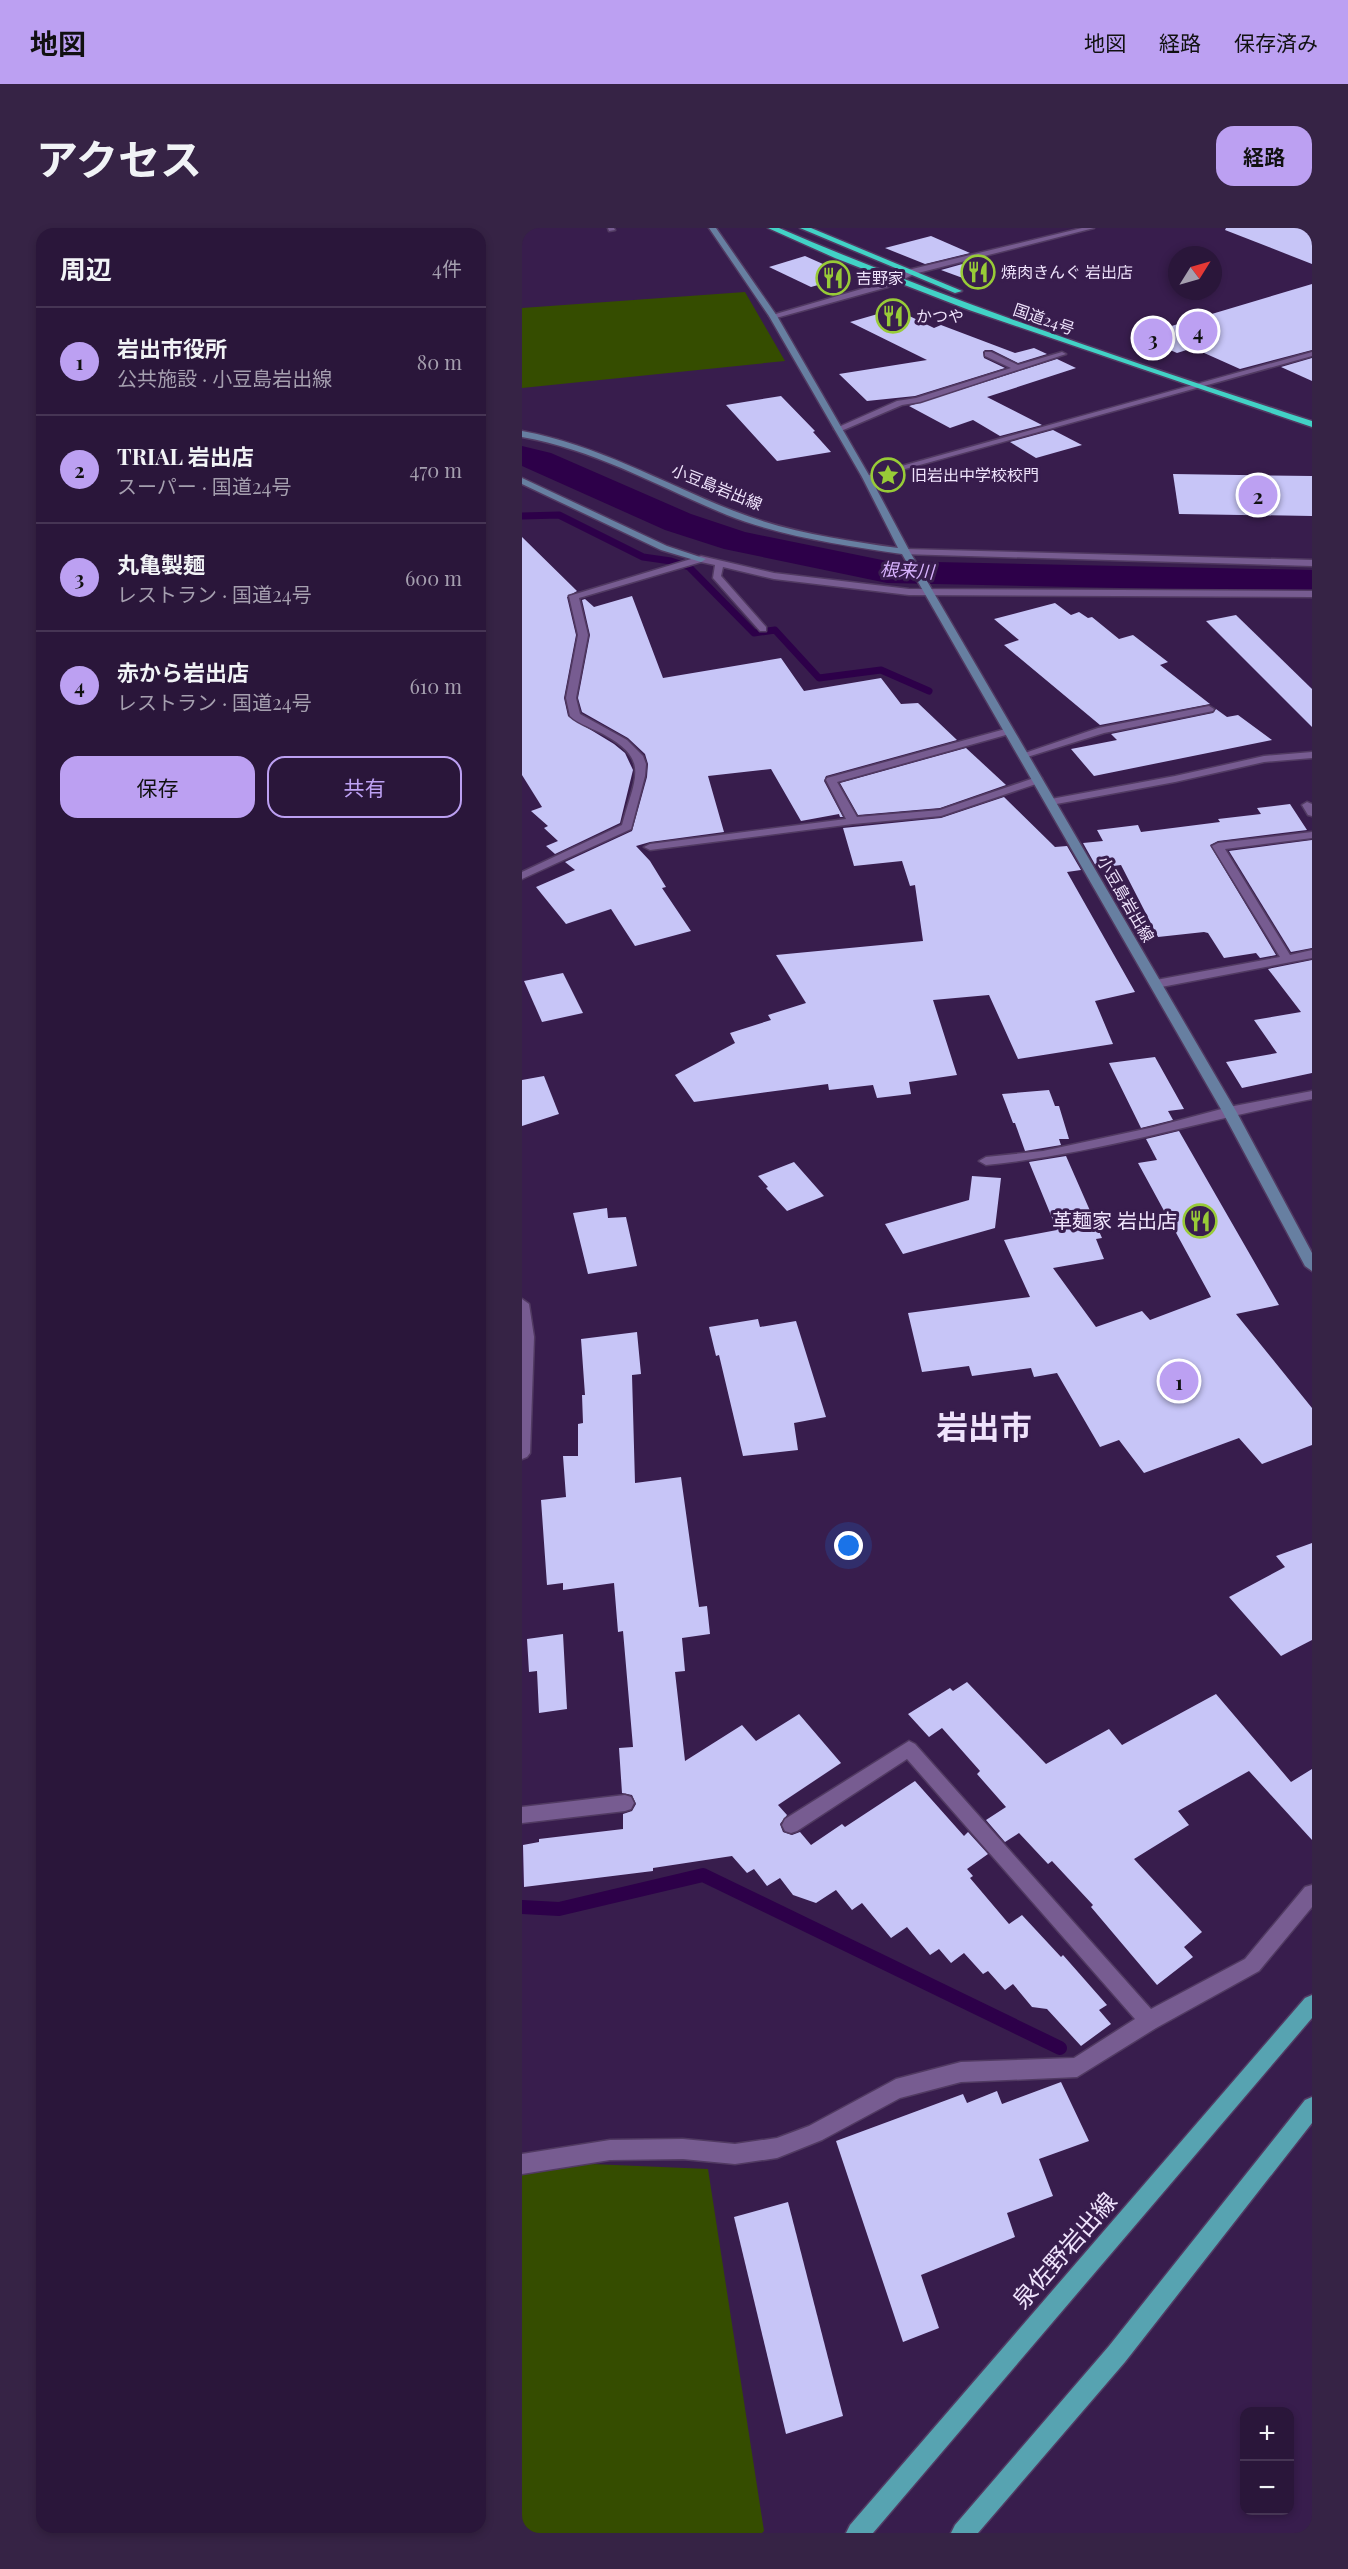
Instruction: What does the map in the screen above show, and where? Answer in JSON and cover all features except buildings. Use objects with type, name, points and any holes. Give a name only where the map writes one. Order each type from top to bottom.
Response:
[{"type":"highway","name":"国道24号","points":[[772,228],[896,281],[1001,320],[1312,424]]},
{"type":"highway","points":[[804,228],[968,295]]},
{"type":"highway","name":"国道24号","points":[[1000,308],[1033,319]]},
{"type":"highway","points":[[1195,374],[1238,388]]},
{"type":"main road","name":"小豆島岩出線","points":[[712,228],[773,316],[866,477],[905,552],[1229,1110],[1312,1266]]},
{"type":"main road","name":"小豆島岩出線","points":[[522,434],[585,450],[734,514],[796,533],[905,552]]},
{"type":"main road","points":[[522,481],[664,548],[701,559]]},
{"type":"main road","name":"泉佐野岩出線","points":[[858,2533],[1312,2004]]},
{"type":"main road","points":[[963,2533],[1117,2354],[1312,2106]]},
{"type":"street","points":[[773,316],[896,281],[910,272],[1091,228]]},
{"type":"street","points":[[988,354],[1018,368]]},
{"type":"street","points":[[838,429],[900,403],[917,400],[1062,354]]},
{"type":"street","points":[[866,477],[1312,354]]},
{"type":"street","points":[[905,552],[1312,563]]},
{"type":"street","points":[[522,876],[627,827],[641,764],[634,750],[613,735],[574,716],[571,698],[583,636],[574,596],[701,559],[774,576],[909,592],[926,588],[1312,594]]},
{"type":"street","points":[[720,563],[716,576],[763,629]]},
{"type":"street","points":[[1024,755],[1102,730],[1209,710]]},
{"type":"street","points":[[853,821],[831,780],[1010,730]]},
{"type":"street","points":[[1051,802],[1175,779],[1264,759],[1312,755]]},
{"type":"street","points":[[650,847],[853,821],[941,813],[1038,780]]},
{"type":"street","points":[[1287,959],[1218,846],[1312,836]]},
{"type":"street","points":[[1156,984],[1312,954]]},
{"type":"street","points":[[986,1161],[1043,1155],[1154,1131],[1229,1110],[1312,1095]]},
{"type":"street","points":[[522,1304],[527,1337],[522,1453]]},
{"type":"street","points":[[791,1825],[909,1749],[1149,2021]]},
{"type":"street","points":[[522,1815],[625,1803]]},
{"type":"street","points":[[522,2164],[610,2150],[683,2149],[735,2154],[777,2148],[815,2133],[896,2089],[961,2072],[1077,2067],[1149,2021],[1252,1965],[1312,1893]]},
{"type":"green space","points":[[745,292],[785,361],[522,388],[522,308]]},
{"type":"green space","points":[[522,2161],[708,2169],[764,2531],[762,2533],[522,2533]]},
{"type":"waterway","name":"根来川","points":[[522,456],[539,460],[678,522],[737,541],[887,572],[1312,581]]},
{"type":"waterway","points":[[522,516],[559,515],[643,557],[671,561],[689,567],[754,633],[775,630],[819,678],[881,670],[929,691]]},
{"type":"waterway","points":[[522,1907],[559,1909],[703,1875],[1060,2048]]},
{"type":"place","name":"焼肉きんぐ 岩出店","points":[[978,272]]},
{"type":"place","name":"吉野家","points":[[833,278]]},
{"type":"place","name":"かつや","points":[[893,316]]},
{"type":"place","name":"赤から岩出店","points":[[1198,331]]},
{"type":"place","name":"丸亀製麺","points":[[1153,338]]},
{"type":"place","name":"旧岩出中学校校門","points":[[888,475]]},
{"type":"place","name":"TRIAL 岩出店","points":[[1258,495]]},
{"type":"place","name":"革麺家 岩出店","points":[[1200,1221]]},
{"type":"place","name":"岩出市役所","points":[[1179,1381]]},
{"type":"district","name":"岩出市","points":[[984,1428]]}]
